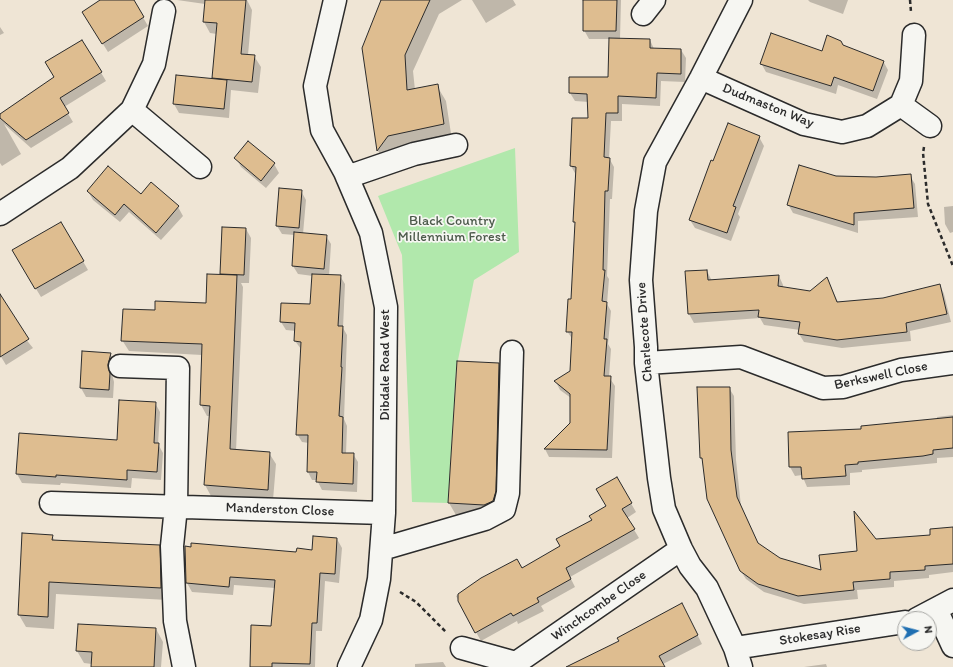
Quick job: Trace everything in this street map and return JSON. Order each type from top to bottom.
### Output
[{"type":"street","name":"Dibdale Road West","points":[[335,0],[315,86],[322,130],[347,177],[371,233],[386,307],[384,513],[379,579],[370,620],[349,667]]},
{"type":"street","name":"Charlecote Drive","points":[[734,2],[701,78],[655,162],[646,210],[641,280],[646,362],[664,509],[690,566],[707,588],[738,658]]},
{"type":"street","points":[[1,212],[70,168],[132,110],[154,64],[164,11]]},
{"type":"street","points":[[914,34],[911,81],[901,106],[930,126]]},
{"type":"street","name":"Dudmaston Way","points":[[701,78],[804,124],[842,132],[867,126],[901,106]]},
{"type":"street","points":[[132,110],[200,167]]},
{"type":"street","points":[[347,177],[414,154],[456,145]]},
{"type":"street","points":[[382,549],[484,519],[504,509],[508,493],[512,352]]},
{"type":"street","name":"Berkswell Close","points":[[646,362],[742,357],[823,388],[843,387],[901,370],[953,363]]},
{"type":"street","points":[[120,366],[178,368],[176,507],[172,546],[175,621],[184,667]]},
{"type":"street","name":"Manderston Close","points":[[51,503],[384,513]]},
{"type":"street","name":"Winchcombe Close","points":[[462,648],[516,665],[681,548]]},
{"type":"street","points":[[932,611],[945,604],[953,646]]},
{"type":"street","name":"Stokesay Rise","points":[[738,658],[897,624]]},
{"type":"path","points":[[930,126],[923,152],[928,204],[953,266]]},
{"type":"path","points":[[379,579],[416,602],[462,648]]},
{"type":"green space","name":"Black Country Millennium Forest","points":[[515,148],[519,252],[474,280],[456,370],[448,503],[412,502],[402,255],[378,196]]},
{"type":"building","points":[[100,0],[134,0],[144,17],[102,44],[82,12]]},
{"type":"building","points":[[205,0],[246,0],[241,54],[255,55],[252,82],[212,78],[217,23],[203,22]]},
{"type":"building","points":[[381,0],[430,0],[405,55],[407,90],[438,84],[444,124],[388,136],[377,151],[362,48]]},
{"type":"building","points":[[583,0],[617,0],[616,31],[583,31]]},
{"type":"building","points":[[771,33],[822,51],[827,35],[841,41],[843,45],[884,61],[873,91],[834,77],[831,86],[760,64]]},
{"type":"building","points":[[609,38],[650,39],[650,48],[681,49],[681,74],[657,73],[656,98],[618,96],[618,113],[606,113],[604,157],[610,158],[608,191],[605,191],[603,270],[605,270],[602,301],[607,302],[604,339],[607,339],[604,376],[611,376],[607,450],[544,449],[570,423],[570,394],[554,381],[570,371],[572,332],[566,332],[568,299],[571,299],[576,167],[570,166],[572,118],[588,118],[587,94],[569,93],[569,77],[608,77]]},
{"type":"building","points":[[82,40],[102,72],[60,98],[69,113],[26,140],[0,118],[0,114],[54,77],[45,62]]},
{"type":"building","points":[[176,75],[227,80],[224,109],[173,104]]},
{"type":"building","points":[[728,123],[760,136],[733,206],[736,207],[727,233],[689,220],[711,160],[713,161]]},
{"type":"building","points":[[248,141],[275,163],[261,181],[234,158]]},
{"type":"building","points":[[799,165],[836,176],[876,177],[911,174],[914,208],[854,213],[854,225],[787,205]]},
{"type":"building","points":[[108,166],[141,194],[151,182],[179,206],[156,233],[124,204],[115,215],[87,191]]},
{"type":"building","points":[[279,188],[302,190],[299,228],[276,226]]},
{"type":"building","points":[[61,222],[84,261],[35,289],[12,250]]},
{"type":"building","points":[[222,227],[246,228],[244,275],[220,274]]},
{"type":"building","points":[[294,232],[327,235],[324,269],[292,266]]},
{"type":"building","points":[[707,270],[708,280],[779,275],[778,286],[810,291],[827,277],[837,302],[883,298],[940,284],[947,314],[906,323],[907,332],[837,340],[798,334],[800,322],[758,317],[759,310],[688,314],[685,271]]},
{"type":"building","points":[[207,274],[237,275],[230,449],[270,452],[268,490],[204,485],[210,406],[200,405],[202,344],[121,341],[123,309],[155,310],[155,301],[206,303]]},
{"type":"building","points":[[312,274],[341,275],[338,326],[343,326],[339,416],[343,417],[342,453],[354,453],[353,484],[316,482],[317,472],[307,472],[308,435],[296,435],[301,342],[294,341],[295,323],[280,322],[281,303],[310,304]]},
{"type":"building","points":[[0,294],[29,339],[0,357]]},
{"type":"building","points":[[82,351],[111,353],[108,365],[110,373],[109,390],[80,388]]},
{"type":"building","points":[[457,361],[499,363],[496,491],[493,501],[484,505],[448,503]]},
{"type":"building","points":[[697,387],[730,387],[731,450],[737,497],[758,543],[780,558],[821,570],[819,555],[857,551],[854,511],[876,539],[930,535],[930,529],[953,527],[953,564],[925,566],[925,570],[890,572],[890,579],[853,582],[854,590],[798,596],[758,584],[740,571],[707,499],[702,458],[700,458]]},
{"type":"building","points":[[119,400],[156,402],[154,443],[159,443],[157,472],[127,470],[127,480],[16,474],[19,433],[117,440]]},
{"type":"building","points":[[953,417],[953,448],[933,450],[933,454],[923,456],[858,462],[858,464],[845,465],[846,476],[802,479],[801,467],[789,467],[788,432],[861,429],[861,426]]},
{"type":"building","points":[[617,477],[632,503],[622,509],[635,529],[566,568],[571,579],[537,598],[539,602],[513,616],[511,613],[475,633],[458,601],[458,594],[481,578],[517,559],[522,568],[560,546],[556,539],[592,520],[589,516],[606,506],[596,489]]},
{"type":"building","points":[[22,533],[53,535],[52,540],[160,545],[161,588],[49,582],[48,617],[18,615]]},
{"type":"building","points":[[313,536],[337,538],[335,574],[320,573],[317,623],[312,623],[310,664],[272,663],[272,667],[250,667],[251,625],[271,626],[275,580],[230,577],[229,587],[186,583],[185,546],[191,547],[191,543],[296,552],[297,548],[312,550]]},
{"type":"building","points":[[682,603],[698,635],[659,656],[665,667],[566,667],[619,641],[617,638]]},
{"type":"building","points":[[78,624],[156,628],[154,667],[91,667],[92,652],[76,651]]}]
